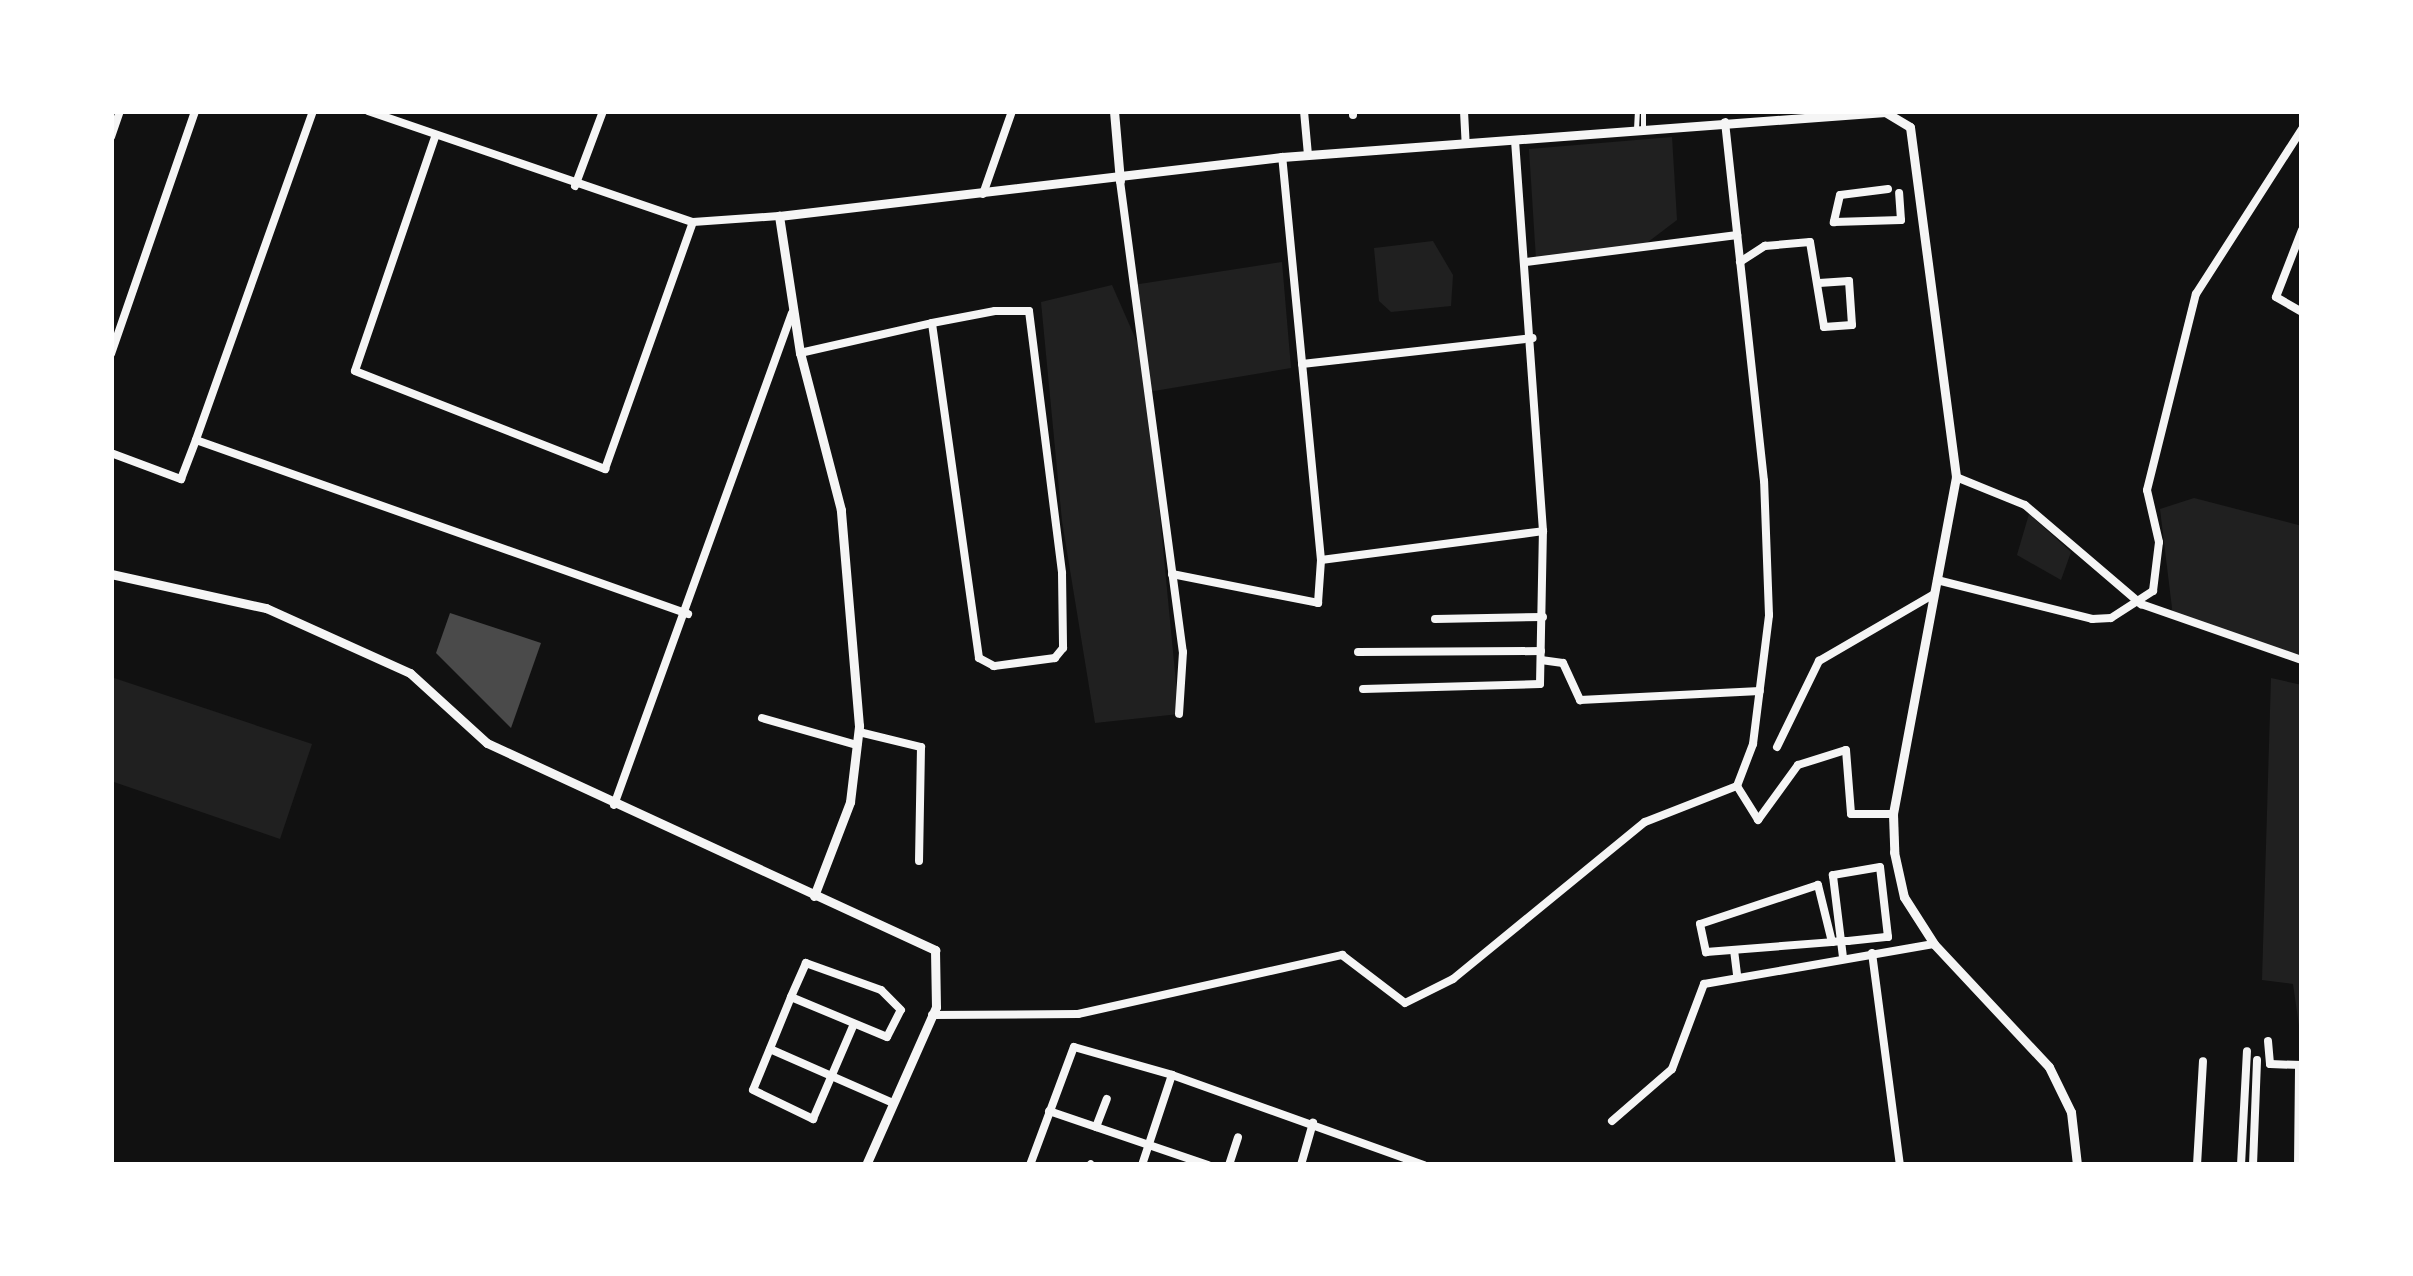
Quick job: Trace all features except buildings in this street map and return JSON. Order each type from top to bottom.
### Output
[{"type":"street","points":[[111,137],[120,111]]},
{"type":"street","points":[[111,354],[195,111]]},
{"type":"street","points":[[111,453],[181,479],[313,111]]},
{"type":"street","points":[[368,111],[575,186],[693,221],[1120,182],[1282,157],[1516,142],[1725,121],[1885,112],[1910,127],[1914,186],[1956,477],[1893,814],[1904,897],[1934,944],[2049,1066],[2071,1112],[2077,1165]]},
{"type":"street","points":[[575,186],[603,111]]},
{"type":"street","points":[[983,195],[1012,111]]},
{"type":"street","points":[[1114,111],[1183,652],[1179,713]]},
{"type":"street","points":[[1304,111],[1308,155]]},
{"type":"street","points":[[1464,111],[1466,145]]},
{"type":"street","points":[[1639,129],[1640,111]]},
{"type":"street","points":[[1725,121],[1764,481],[1768,615],[1760,691],[1737,786],[1758,820],[1798,765],[1846,750],[1851,814],[1893,814]]},
{"type":"street","points":[[1937,580],[2092,619],[2141,604],[2161,576],[2147,490],[2196,294],[2302,129]]},
{"type":"street","points":[[435,137],[355,371],[605,469],[693,221]]},
{"type":"street","points":[[1363,689],[1534,687],[1541,655],[1543,531],[1516,142]]},
{"type":"street","points":[[1172,574],[1318,602],[1321,560],[1282,157]]},
{"type":"street","points":[[1888,189],[1840,195],[1834,222],[1901,220],[1899,193]]},
{"type":"street","points":[[779,216],[800,352],[841,510],[859,732],[850,802],[814,896]]},
{"type":"street","points":[[2302,230],[2276,298],[2302,312]]},
{"type":"street","points":[[1526,262],[1737,235]]},
{"type":"street","points":[[1740,262],[1765,246],[1806,241],[1816,250],[1819,283],[1824,327],[1852,325],[1849,281],[1819,283]]},
{"type":"street","points":[[800,352],[932,323],[1018,308],[1032,315],[1057,512],[1060,656],[994,666],[980,658],[932,323]]},
{"type":"street","points":[[614,805],[688,614],[792,312]]},
{"type":"street","points":[[1302,364],[1533,338]]},
{"type":"street","points":[[196,440],[688,614]]},
{"type":"street","points":[[1956,477],[2025,505],[2141,604],[2302,660]]},
{"type":"street","points":[[1321,560],[1543,531]]},
{"type":"street","points":[[111,574],[266,608],[410,673],[487,743],[934,950],[940,979],[932,1015],[866,1165]]},
{"type":"street","points":[[1777,747],[1819,662],[1935,594]]},
{"type":"street","points":[[1435,619],[1543,617]]},
{"type":"street","points":[[1358,652],[1541,655],[1563,663],[1580,700],[1760,691]]},
{"type":"street","points":[[763,718],[857,745]]},
{"type":"street","points":[[859,732],[921,747],[920,861]]},
{"type":"street","points":[[932,1015],[1078,1015],[1342,955],[1405,1003],[1453,979],[1646,822],[1737,786]]},
{"type":"street","points":[[1837,942],[1833,874],[1880,867],[1890,935],[1837,942],[1705,952],[1701,923],[1813,885],[1826,892],[1837,942],[1843,958]]},
{"type":"street","points":[[1813,944],[1815,962]]},
{"type":"street","points":[[1612,1121],[1672,1070],[1704,985],[1737,975],[1934,944]]},
{"type":"street","points":[[1734,950],[1737,975]]},
{"type":"street","points":[[1873,953],[1900,1165]]},
{"type":"street","points":[[791,997],[888,1037],[901,1009],[881,990],[809,962],[791,997],[754,1094],[814,1120],[854,1024]]},
{"type":"street","points":[[2268,1040],[2270,1064],[2301,1065],[2298,1165]]},
{"type":"street","points":[[1030,1165],[1078,1045],[1423,1165]]},
{"type":"street","points":[[770,1049],[893,1103]]},
{"type":"street","points":[[2241,1165],[2247,1051]]},
{"type":"street","points":[[2253,1165],[2258,1060]]},
{"type":"street","points":[[2199,1165],[2203,1061]]},
{"type":"street","points":[[1142,1165],[1172,1075]]},
{"type":"street","points":[[1096,1127],[1107,1099]]},
{"type":"street","points":[[1049,1111],[1208,1165]]},
{"type":"street","points":[[1301,1165],[1313,1124]]},
{"type":"street","points":[[1228,1165],[1238,1137]]},
{"type":"shaded area","points":[[1672,137],[1677,220],[1644,245],[1536,259],[1529,149]]},
{"type":"shaded area","points":[[1433,241],[1453,275],[1451,306],[1391,312],[1379,301],[1374,248]]},
{"type":"shaded area","points":[[1282,262],[1291,368],[1148,392],[1179,714],[1095,723],[1062,521],[1041,302],[1112,285],[1140,349],[1133,285]]},
{"type":"shaded area","points":[[2194,498],[2302,526],[2302,657],[2173,616],[2160,509]]},
{"type":"shaded area","points":[[2029,514],[2071,552],[2061,580],[2017,555]]},
{"type":"shaded area","points":[[111,677],[312,744],[280,839],[111,781]]},
{"type":"shaded area","points":[[2271,678],[2302,685],[2302,1047],[2293,984],[2262,980]]}]
